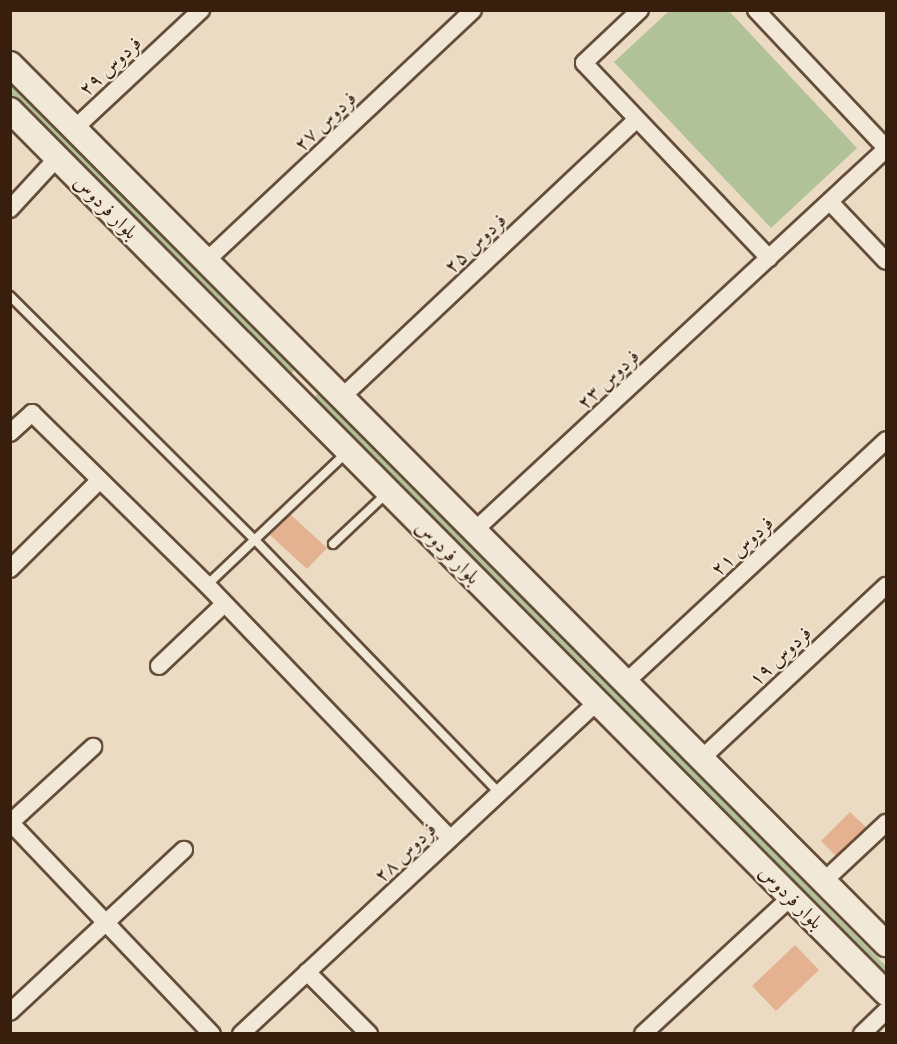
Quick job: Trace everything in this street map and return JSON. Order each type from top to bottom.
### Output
[{"type":"main road","name":"بلوار فردوس","points":[[10,64],[886,944]]},
{"type":"main road","name":"بلوار فردوس","points":[[10,110],[886,993]]},
{"type":"main road","points":[[295,397],[319,374]]},
{"type":"street","name":"فردوس ۲۹","points":[[74,129],[201,10]]},
{"type":"street","name":"فردوس ۲۷","points":[[207,261],[473,10]]},
{"type":"street","points":[[640,10],[584,63],[769,258]]},
{"type":"street","points":[[756,10],[886,148]]},
{"type":"street","name":"فردوس ۲۵","points":[[342,397],[637,119]]},
{"type":"street","name":"فردوس ۲۳","points":[[475,530],[886,148]]},
{"type":"street","points":[[10,209],[58,157]]},
{"type":"street","points":[[830,202],[886,261]]},
{"type":"street","points":[[10,433],[32,413],[98,482],[207,585],[450,838]]},
{"type":"street","name":"فردوس ۲۱","points":[[626,682],[886,440]]},
{"type":"street","points":[[10,569],[98,482]]},
{"type":"street","name":"فردوس ۱۹","points":[[702,758],[886,586]]},
{"type":"street","points":[[159,666],[225,604]]},
{"type":"street","name":"فردوس ۲۸","points":[[241,1034],[597,702]]},
{"type":"street","points":[[93,747],[11,823],[212,1034]]},
{"type":"street","points":[[824,881],[886,823]]},
{"type":"street","points":[[10,1012],[105,921],[184,850]]},
{"type":"street","points":[[643,1034],[791,897]]},
{"type":"street","points":[[307,972],[369,1034]]},
{"type":"street","points":[[862,1034],[886,1011]]},
{"type":"lane","points":[[10,296],[255,540],[500,792]]},
{"type":"lane","points":[[207,585],[348,451]]},
{"type":"lane","points":[[333,544],[389,492]]},
{"type":"green space","points":[[669,11],[729,11],[857,148],[771,228],[614,62]]},
{"type":"green space","points":[[10,80],[296,367],[290,376],[11,95]]},
{"type":"green space","points":[[319,392],[886,966],[886,981],[312,400]]},
{"type":"building","points":[[290,514],[327,548],[307,569],[270,535]]},
{"type":"building","points":[[850,812],[866,827],[836,856],[821,841]]},
{"type":"building","points":[[795,945],[819,970],[776,1011],[752,986]]}]
